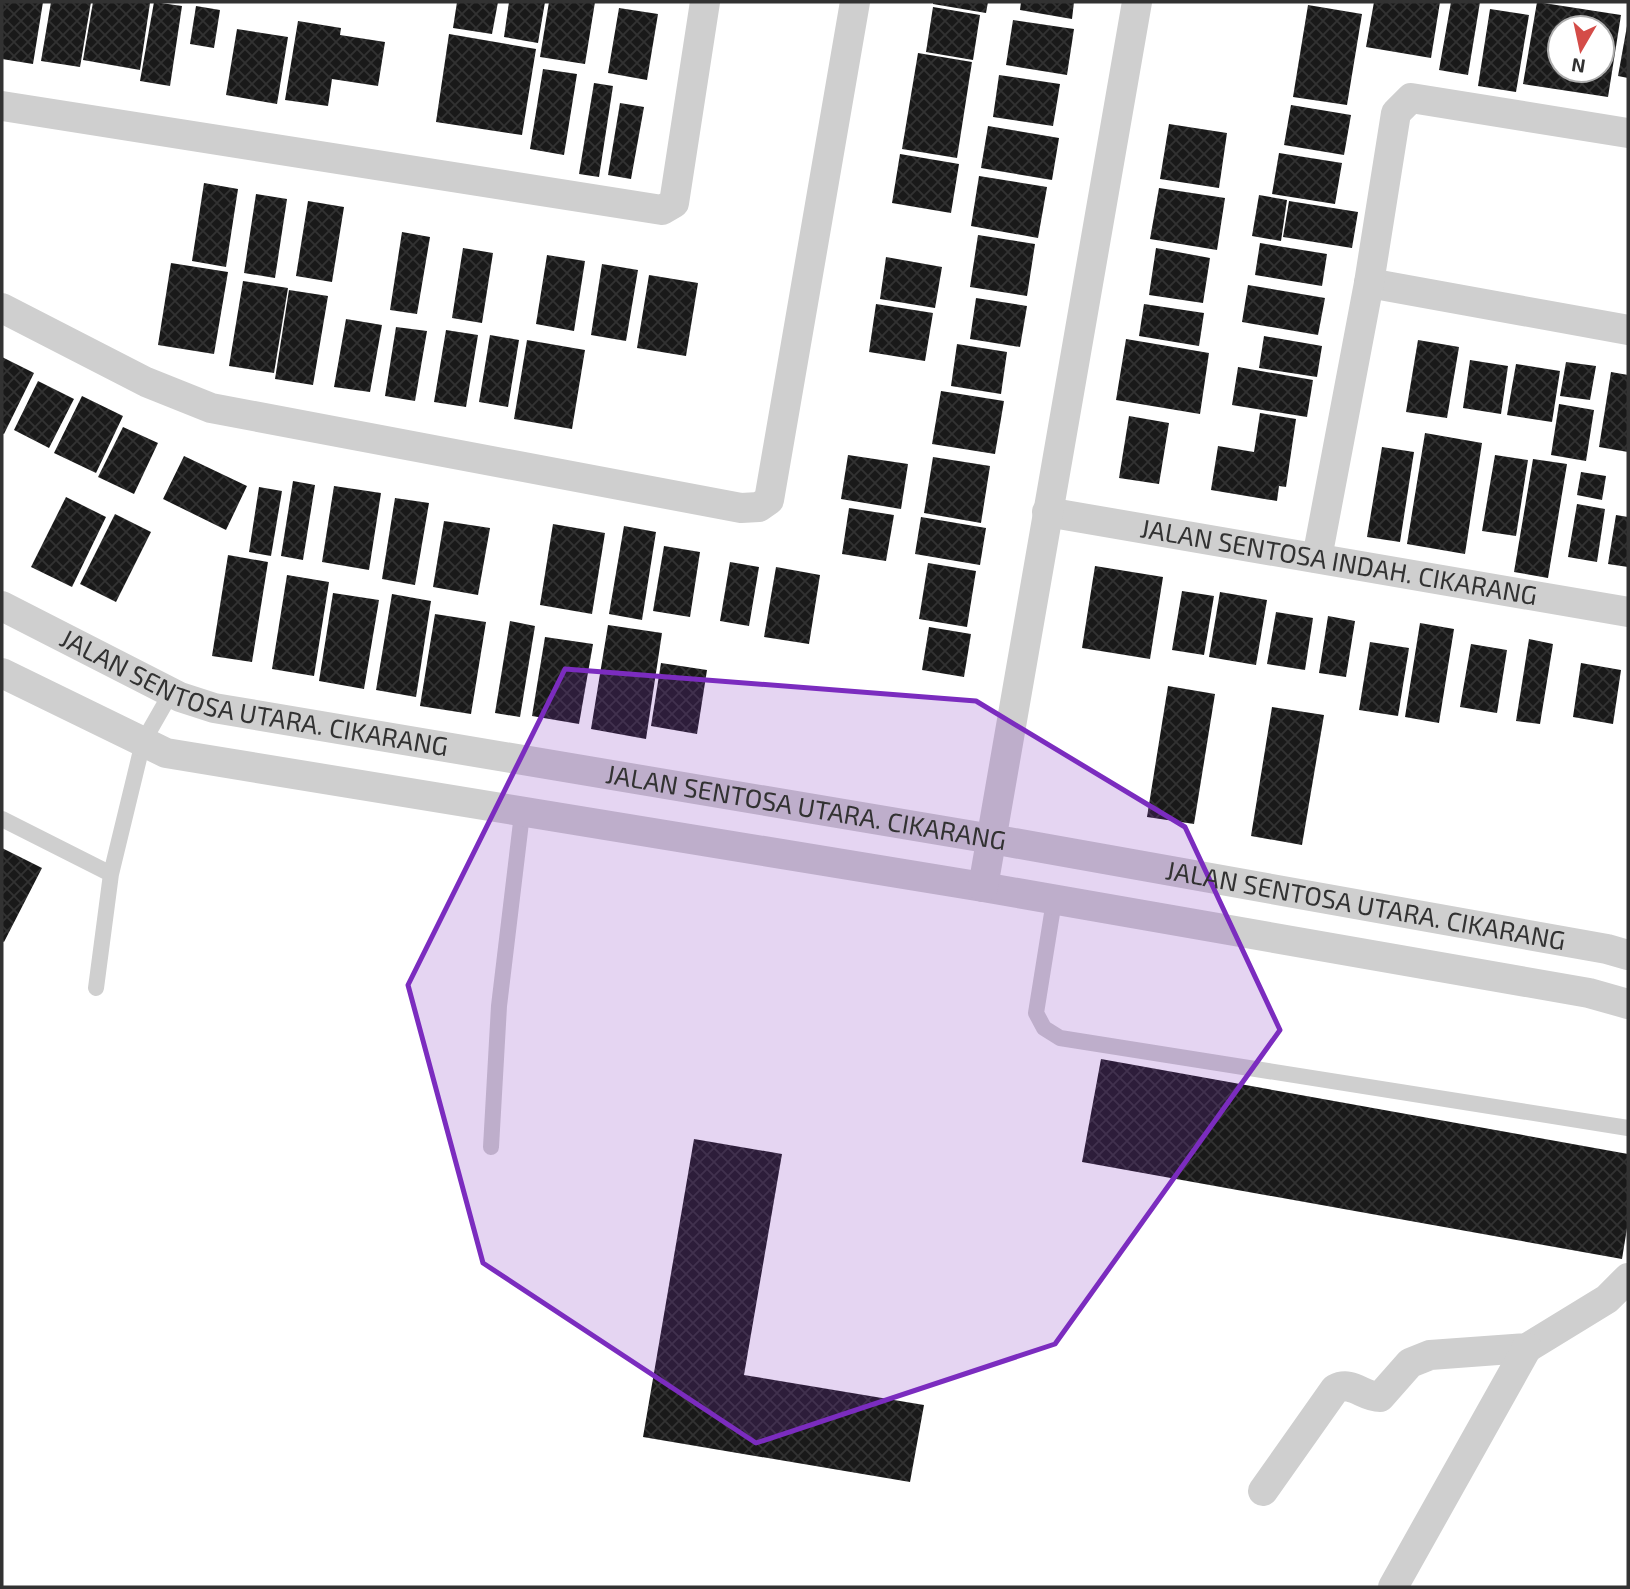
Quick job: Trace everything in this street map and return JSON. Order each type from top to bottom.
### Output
[{"type":"street","points":[[2,106],[662,210],[674,203],[705,2]]},
{"type":"street","points":[[2,308],[146,382],[211,408],[741,508],[759,507],[769,500],[855,2]]},
{"type":"street","points":[[983,887],[1137,2]]},
{"type":"street","points":[[1317,558],[1369,283],[1396,113],[1411,98],[1628,132]]},
{"type":"street","points":[[1369,283],[1628,330]]},
{"type":"street","name":"JALAN SENTOSA INDAH. CIKARANG","points":[[1047,512],[1628,612]]},
{"type":"street","name":"JALAN SENTOSA UTARA. CIKARANG","points":[[2,606],[171,692],[214,708],[992,839],[1607,949],[1628,955]]},
{"type":"street","name":"JALAN SENTOSA UTARA. CIKARANG","points":[[2,673],[166,753],[522,814],[983,887],[1589,993],[1628,1004]]},
{"type":"street","points":[[1263,1491],[1335,1389],[1343,1384],[1373,1397],[1380,1397],[1410,1363],[1430,1355],[1527,1348],[1607,1299],[1628,1278]]},
{"type":"street","points":[[1393,1587],[1527,1348]]},
{"type":"lane","points":[[96,988],[111,874],[143,742],[171,692]]},
{"type":"lane","points":[[491,1147],[499,1006],[522,814]]},
{"type":"lane","points":[[2,819],[111,874]]},
{"type":"lane","points":[[1054,901],[1036,1013],[1044,1028],[1060,1038],[1628,1128]]},
{"type":"highlighted area","points":[[565,669],[976,701],[1185,827],[1280,1030],[1055,1344],[756,1443],[483,1263],[408,985]]},
{"type":"building","points":[[3,2],[43,2],[33,64],[2,59]]},
{"type":"building","points":[[51,2],[91,2],[80,67],[41,61]]},
{"type":"building","points":[[93,2],[150,3],[140,70],[83,60]]},
{"type":"building","points":[[154,2],[182,6],[170,86],[140,81]]},
{"type":"building","points":[[457,2],[498,2],[492,34],[453,28]]},
{"type":"building","points":[[509,2],[545,2],[538,43],[504,37]]},
{"type":"building","points":[[549,2],[595,2],[585,64],[540,57]]},
{"type":"building","points":[[933,2],[988,2],[986,13]]},
{"type":"building","points":[[1021,2],[1074,2],[1072,19],[1020,10]]},
{"type":"building","points":[[1374,2],[1440,2],[1431,58],[1366,47]]},
{"type":"building","points":[[1451,2],[1480,2],[1468,75],[1439,70]]},
{"type":"building","points":[[1537,2],[1615,14],[1546,14],[1546,84],[1610,84],[1608,97],[1523,84]]},
{"type":"building","points":[[1308,5],[1362,14],[1347,105],[1293,97]]},
{"type":"building","points":[[196,6],[220,10],[214,48],[190,44]]},
{"type":"building","points":[[933,7],[980,15],[973,60],[926,52]]},
{"type":"building","points":[[619,8],[658,14],[647,80],[608,73]]},
{"type":"building","points":[[1490,9],[1529,15],[1516,92],[1478,86]]},
{"type":"building","points":[[1616,14],[1621,15],[1616,47]]},
{"type":"building","points":[[1013,20],[1074,29],[1067,75],[1006,65]]},
{"type":"building","points":[[298,21],[341,28],[340,35],[385,42],[378,86],[332,79],[328,106],[285,100]]},
{"type":"building","points":[[1628,26],[1628,78],[1618,76]]},
{"type":"building","points":[[237,29],[288,37],[277,104],[226,95]]},
{"type":"building","points":[[449,34],[536,49],[522,135],[436,122]]},
{"type":"building","points":[[918,53],[972,62],[957,158],[902,149]]},
{"type":"building","points":[[543,69],[577,74],[564,155],[530,149]]},
{"type":"building","points":[[999,75],[1060,84],[1053,126],[993,117]]},
{"type":"building","points":[[594,83],[613,86],[599,177],[579,174]]},
{"type":"building","points":[[620,103],[644,107],[631,179],[608,175]]},
{"type":"building","points":[[1291,105],[1351,115],[1344,155],[1284,145]]},
{"type":"building","points":[[1169,124],[1227,133],[1219,188],[1160,179]]},
{"type":"building","points":[[988,126],[1059,138],[1052,180],[981,168]]},
{"type":"building","points":[[1279,153],[1342,163],[1335,204],[1272,194]]},
{"type":"building","points":[[900,154],[959,164],[951,213],[892,203]]},
{"type":"building","points":[[979,176],[1047,187],[1038,238],[971,226]]},
{"type":"building","points":[[204,183],[238,189],[226,267],[192,261]]},
{"type":"building","points":[[1159,188],[1225,198],[1217,250],[1150,239]]},
{"type":"building","points":[[256,194],[287,199],[275,278],[244,273]]},
{"type":"building","points":[[1259,195],[1287,200],[1281,241],[1252,236]]},
{"type":"building","points":[[308,201],[344,207],[332,282],[296,276]]},
{"type":"building","points":[[1289,201],[1358,212],[1352,248],[1283,237]]},
{"type":"building","points":[[402,232],[430,237],[417,314],[390,310]]},
{"type":"building","points":[[978,235],[1035,244],[1027,296],[970,287]]},
{"type":"building","points":[[1260,243],[1327,254],[1322,286],[1255,275]]},
{"type":"building","points":[[463,248],[493,253],[482,323],[452,318]]},
{"type":"building","points":[[1156,248],[1210,258],[1203,303],[1149,295]]},
{"type":"building","points":[[547,255],[585,261],[574,331],[536,324]]},
{"type":"building","points":[[886,257],[942,267],[935,308],[880,299]]},
{"type":"building","points":[[171,263],[228,272],[214,354],[158,345]]},
{"type":"building","points":[[602,264],[638,270],[626,341],[591,335]]},
{"type":"building","points":[[649,275],[698,283],[686,356],[637,348]]},
{"type":"building","points":[[243,281],[288,288],[274,373],[229,366]]},
{"type":"building","points":[[1248,285],[1325,298],[1318,335],[1242,322]]},
{"type":"building","points":[[289,290],[328,296],[313,385],[275,379]]},
{"type":"building","points":[[976,298],[1027,306],[1020,347],[970,339]]},
{"type":"building","points":[[876,304],[933,313],[925,361],[869,352]]},
{"type":"building","points":[[1144,304],[1204,313],[1199,346],[1139,336]]},
{"type":"building","points":[[346,319],[382,325],[370,392],[334,387]]},
{"type":"building","points":[[396,327],[427,331],[415,401],[385,396]]},
{"type":"building","points":[[446,330],[478,335],[466,407],[434,402]]},
{"type":"building","points":[[490,335],[519,340],[508,407],[479,402]]},
{"type":"building","points":[[1264,336],[1322,346],[1317,377],[1259,368]]},
{"type":"building","points":[[1126,339],[1209,353],[1200,414],[1116,400]]},
{"type":"building","points":[[527,340],[585,350],[572,429],[514,419]]},
{"type":"building","points":[[1418,340],[1459,347],[1447,418],[1406,412]]},
{"type":"building","points":[[957,344],[1007,352],[1001,394],[951,386]]},
{"type":"building","points":[[2,357],[34,373],[4,434],[2,433]]},
{"type":"building","points":[[1470,360],[1508,366],[1501,414],[1463,408]]},
{"type":"building","points":[[1566,362],[1596,366],[1590,400],[1560,396]]},
{"type":"building","points":[[1516,364],[1560,371],[1552,422],[1507,415]]},
{"type":"building","points":[[1238,367],[1313,380],[1307,417],[1232,405]]},
{"type":"building","points":[[1611,372],[1628,375],[1628,452],[1599,447]]},
{"type":"building","points":[[38,381],[74,399],[49,448],[14,430]]},
{"type":"building","points":[[941,391],[1004,401],[995,454],[932,444]]},
{"type":"building","points":[[82,396],[123,416],[96,473],[54,453]]},
{"type":"building","points":[[1559,404],[1594,410],[1586,461],[1551,455]]},
{"type":"building","points":[[1260,413],[1296,419],[1286,487],[1279,486],[1277,501],[1211,490],[1218,446],[1254,452]]},
{"type":"building","points":[[1129,416],[1169,423],[1159,484],[1119,478]]},
{"type":"building","points":[[123,427],[158,443],[134,494],[98,477]]},
{"type":"building","points":[[1425,433],[1482,443],[1465,554],[1407,544]]},
{"type":"building","points":[[1382,447],[1414,452],[1400,542],[1367,537]]},
{"type":"building","points":[[848,455],[908,464],[901,509],[841,499]]},
{"type":"building","points":[[1495,455],[1528,460],[1516,536],[1482,531]]},
{"type":"building","points":[[184,456],[247,486],[226,530],[163,499]]},
{"type":"building","points":[[933,457],[990,466],[981,523],[924,513]]},
{"type":"building","points":[[1533,459],[1567,464],[1548,578],[1514,572]]},
{"type":"building","points":[[1581,472],[1606,476],[1602,500],[1577,495]]},
{"type":"building","points":[[293,481],[315,485],[303,560],[281,556]]},
{"type":"building","points":[[334,486],[381,493],[369,570],[322,562]]},
{"type":"building","points":[[259,487],[282,491],[271,556],[249,552]]},
{"type":"building","points":[[66,497],[106,517],[72,587],[31,567]]},
{"type":"building","points":[[395,498],[429,503],[415,585],[382,579]]},
{"type":"building","points":[[1577,504],[1605,509],[1597,562],[1568,557]]},
{"type":"building","points":[[849,508],[894,515],[886,561],[842,554]]},
{"type":"building","points":[[115,514],[151,532],[116,602],[80,584]]},
{"type":"building","points":[[1616,515],[1628,517],[1628,567],[1608,564]]},
{"type":"building","points":[[921,517],[986,528],[980,565],[915,554]]},
{"type":"building","points":[[444,521],[490,528],[478,595],[433,587]]},
{"type":"building","points":[[553,524],[605,533],[592,614],[540,605]]},
{"type":"building","points":[[624,526],[656,532],[642,620],[609,614]]},
{"type":"building","points":[[664,546],[700,552],[690,617],[653,611]]},
{"type":"building","points":[[228,555],[268,562],[252,662],[212,656]]},
{"type":"building","points":[[730,562],[759,567],[749,626],[720,621]]},
{"type":"building","points":[[928,563],[976,571],[967,627],[919,619]]},
{"type":"building","points":[[1095,566],[1163,577],[1150,659],[1082,648]]},
{"type":"building","points":[[776,567],[820,575],[809,644],[764,637]]},
{"type":"building","points":[[287,575],[329,582],[314,676],[272,669]]},
{"type":"building","points":[[1182,591],[1214,596],[1204,655],[1172,650]]},
{"type":"building","points":[[1220,592],[1267,600],[1256,665],[1209,657]]},
{"type":"building","points":[[333,593],[379,600],[364,689],[319,681]]},
{"type":"building","points":[[392,594],[431,601],[416,697],[376,690]]},
{"type":"building","points":[[1276,612],[1313,618],[1305,670],[1267,664]]},
{"type":"building","points":[[435,614],[486,622],[471,714],[420,706]]},
{"type":"building","points":[[1328,616],[1355,621],[1346,677],[1319,673]]},
{"type":"building","points":[[510,621],[535,626],[520,717],[495,713]]},
{"type":"building","points":[[1420,623],[1454,629],[1439,723],[1405,717]]},
{"type":"building","points":[[608,625],[662,633],[646,739],[591,729]]},
{"type":"building","points":[[929,627],[971,634],[964,677],[922,670]]},
{"type":"building","points":[[545,637],[593,644],[579,724],[532,716]]},
{"type":"building","points":[[1529,639],[1553,644],[1540,724],[1516,721]]},
{"type":"building","points":[[1370,642],[1409,648],[1398,716],[1359,710]]},
{"type":"building","points":[[1471,644],[1507,650],[1497,713],[1460,707]]},
{"type":"building","points":[[661,663],[707,670],[697,734],[651,726]]},
{"type":"building","points":[[1581,663],[1621,670],[1613,724],[1573,717]]},
{"type":"building","points":[[1168,686],[1215,694],[1194,824],[1147,817]]},
{"type":"building","points":[[1272,707],[1324,715],[1302,845],[1251,836]]},
{"type":"building","points":[[2,848],[42,868],[4,942],[2,941]]},
{"type":"building","points":[[1101,1059],[1628,1154],[1628,1222],[1622,1259],[1082,1162]]},
{"type":"building","points":[[694,1139],[782,1154],[744,1375],[924,1405],[910,1482],[643,1437]]}]
